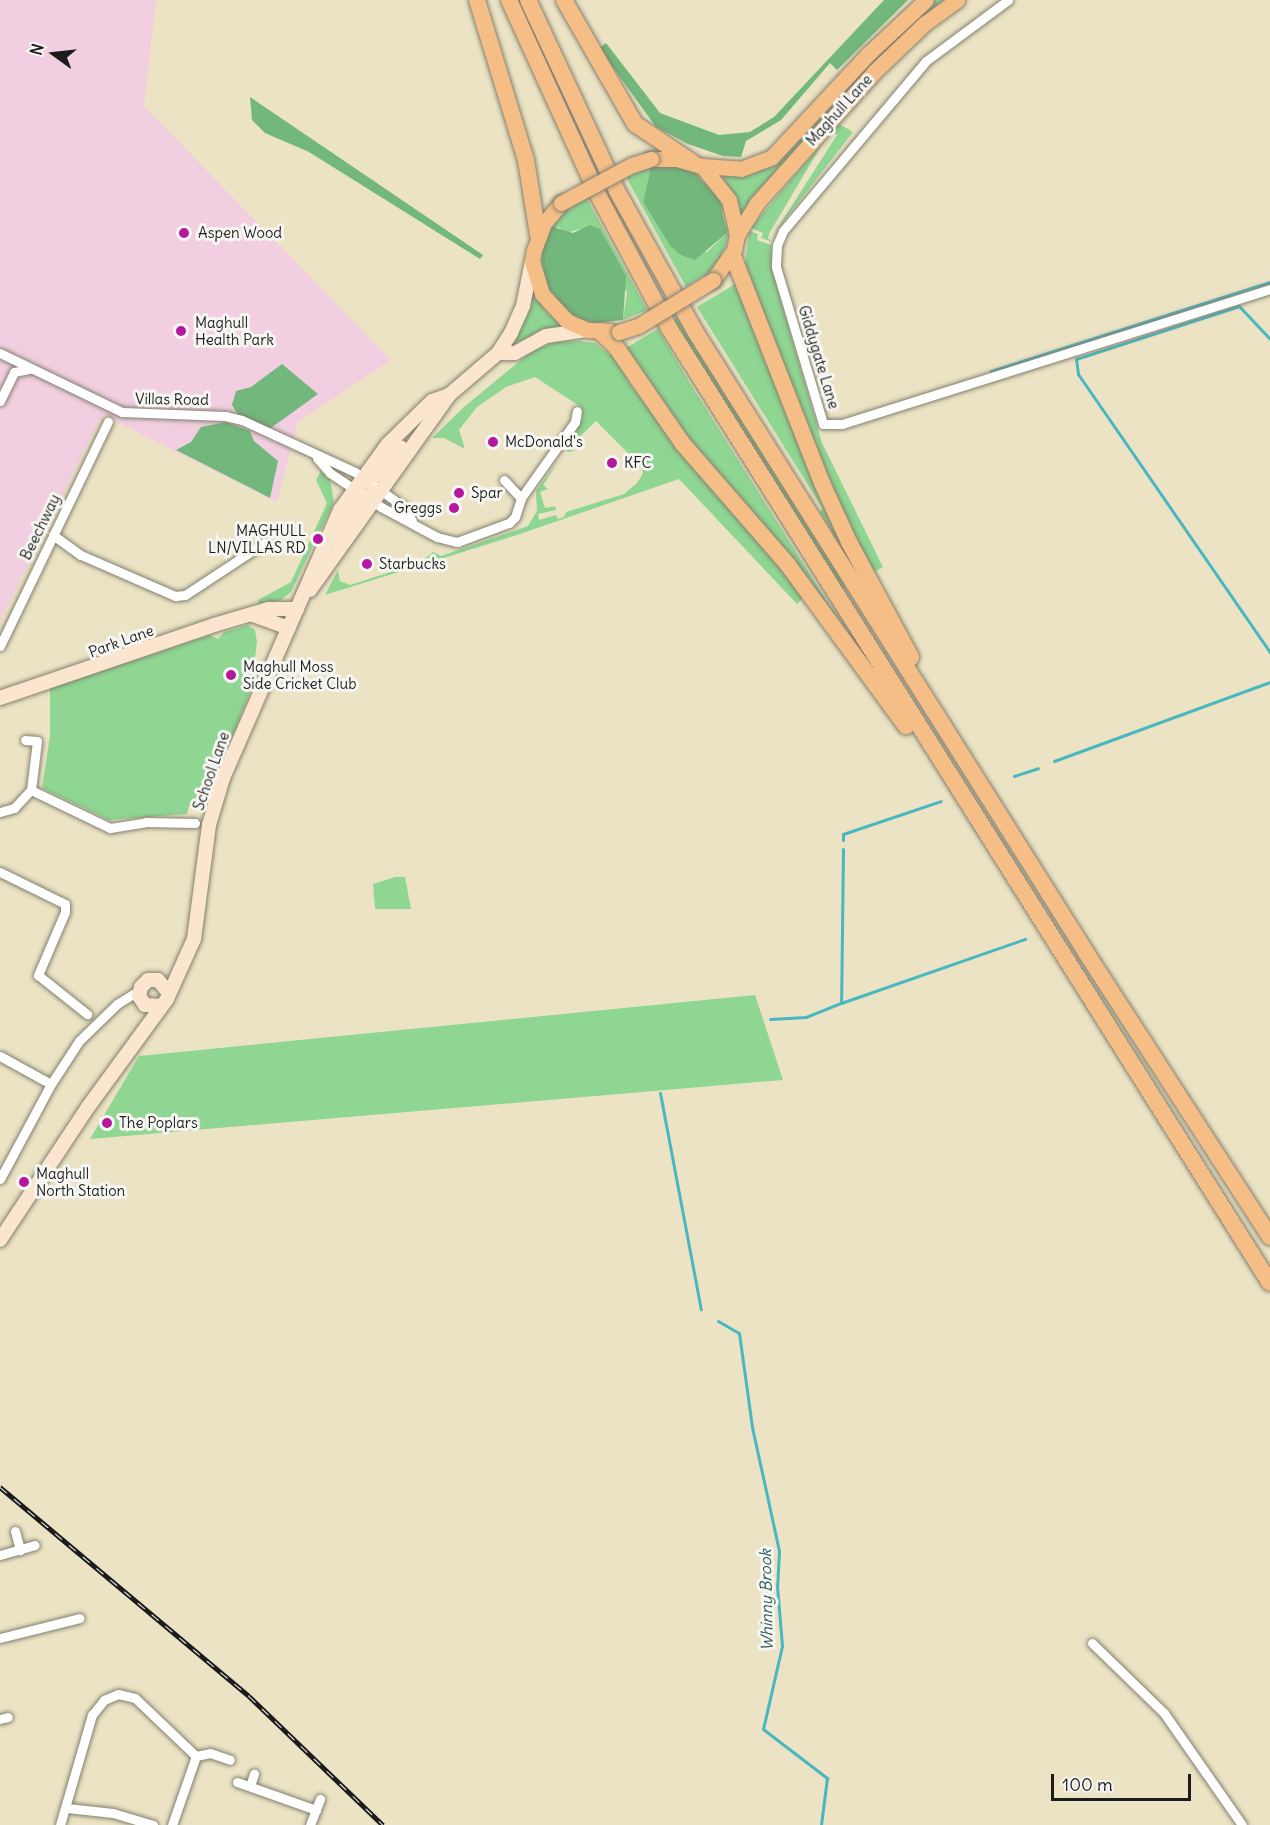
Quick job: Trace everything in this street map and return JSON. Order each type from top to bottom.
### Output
[{"type":"highway","points":[[477,0],[526,160],[538,235]]},
{"type":"highway","points":[[509,0],[597,194],[669,328],[1270,1284]]},
{"type":"highway","points":[[528,0],[594,147],[670,290],[975,777],[1270,1237]]},
{"type":"highway","points":[[564,0],[635,124],[697,164]]},
{"type":"highway","points":[[733,256],[792,413],[849,542],[947,719],[975,777]]},
{"type":"highway","points":[[593,331],[616,347],[683,444],[788,566],[994,848]]},
{"type":"main road","name":"Maghull Lane","points":[[697,164],[741,169],[772,157],[868,54],[926,0]]},
{"type":"main road","name":"Maghull Lane","points":[[737,235],[757,203],[874,72],[957,0]]},
{"type":"main road","points":[[651,159],[697,164],[729,200],[737,235],[733,256],[713,280],[638,326],[619,332],[593,331],[567,321],[549,305],[532,261],[538,235],[561,203],[632,165],[651,159]]},
{"type":"street","name":"Giddygate Lane","points":[[1008,0],[927,61],[783,231],[777,245],[776,267],[824,424],[842,424],[1270,289]]},
{"type":"street","points":[[449,395],[498,352],[520,316],[532,261]]},
{"type":"street","points":[[498,352],[515,353],[546,336],[593,331]]},
{"type":"street","name":"Villas Road","points":[[0,353],[122,412],[234,418],[365,479],[404,507],[412,521]]},
{"type":"street","points":[[0,401],[14,372],[11,359]]},
{"type":"street","points":[[14,372],[24,368],[35,370]]},
{"type":"street","name":"School Lane","points":[[299,607],[370,499],[381,489],[435,418],[449,395]]},
{"type":"street","name":"School Lane","points":[[0,1240],[161,1006],[194,939],[209,825],[217,797],[299,607],[322,547],[354,489],[432,401],[449,395]]},
{"type":"street","points":[[412,521],[437,537],[457,542],[509,523],[520,509],[521,498],[575,422],[577,411]]},
{"type":"street","name":"School Lane","points":[[365,479],[380,473],[409,437],[435,418]]},
{"type":"street","name":"Beechway","points":[[0,646],[108,422]]},
{"type":"street","name":"Villas Road","points":[[312,455],[354,489],[412,521]]},
{"type":"street","points":[[504,480],[521,498]]},
{"type":"street","name":"School Lane","points":[[309,580],[355,505],[370,499]]},
{"type":"street","points":[[53,535],[81,555],[175,596],[185,595],[264,543]]},
{"type":"street","name":"Park Lane","points":[[0,698],[268,609],[299,607]]},
{"type":"street","points":[[253,615],[289,628]]},
{"type":"street","points":[[0,813],[14,808],[31,790],[37,741],[25,740]]},
{"type":"street","points":[[31,790],[110,828],[147,822],[195,823]]},
{"type":"street","points":[[0,872],[65,904],[65,912],[39,975],[87,1014]]},
{"type":"street","points":[[142,999],[148,980],[158,980],[185,958]]},
{"type":"street","points":[[158,980],[168,992]]},
{"type":"street","points":[[0,1179],[51,1084],[79,1041],[117,1004],[142,999],[161,1006]]},
{"type":"street","name":"School Lane","points":[[142,999],[143,1030]]},
{"type":"street","points":[[0,1056],[51,1084]]},
{"type":"street","points":[[15,1531],[20,1550]]},
{"type":"street","points":[[0,1555],[35,1545]]},
{"type":"street","points":[[0,1638],[80,1618]]},
{"type":"street","points":[[1092,1643],[1164,1713],[1242,1825]]},
{"type":"street","points":[[60,1825],[68,1808],[92,1714],[104,1700],[115,1694],[135,1698],[196,1755],[210,1754],[230,1760]]},
{"type":"street","points":[[172,1825],[196,1755]]},
{"type":"street","points":[[250,1786],[254,1774]]},
{"type":"street","points":[[237,1782],[316,1810]]},
{"type":"street","points":[[310,1825],[320,1798]]},
{"type":"street","points":[[68,1808],[127,1816],[153,1825]]},
{"type":"shaded area","name":"Maghull Health Park","points":[[0,0],[156,0],[144,106],[391,360],[298,422],[277,502],[102,415],[0,622]]},
{"type":"green space","points":[[884,0],[908,0],[837,70],[830,63],[781,120],[746,141],[741,157],[723,156],[688,144],[656,127],[599,48],[606,43],[660,113],[719,135],[750,132],[774,117]]},
{"type":"green space","points":[[935,0],[947,0],[741,214],[722,174],[748,174],[772,164]]},
{"type":"green space","points":[[250,97],[483,255],[480,259],[309,152],[265,133],[252,120]]},
{"type":"green space","points":[[839,124],[853,132],[773,235],[837,135],[833,131]]},
{"type":"green space","points":[[824,141],[770,232],[768,238],[772,242],[761,238],[763,233],[751,228]]},
{"type":"green space","points":[[651,167],[643,202],[670,246],[707,252],[727,233],[725,215],[702,178],[688,169],[704,177],[721,198],[729,223],[727,242],[716,267],[686,287],[626,177]]},
{"type":"green space","points":[[651,167],[678,167],[695,173],[719,199],[727,233],[695,260],[681,255],[670,246],[643,202]]},
{"type":"green space","points":[[586,197],[647,310],[623,320],[627,292],[580,229],[566,233],[557,226],[570,313],[590,322],[611,325],[596,326],[569,315],[548,293],[539,261],[541,240],[557,218]]},
{"type":"green space","points":[[590,225],[600,229],[626,276],[623,320],[596,323],[578,318],[565,309],[545,282],[542,250],[550,226],[573,233]]},
{"type":"green space","points":[[749,231],[758,234],[757,240],[771,245],[772,270],[822,443],[883,567],[873,573],[831,485],[745,265]]},
{"type":"green space","points":[[735,284],[861,578],[820,512],[823,509],[697,307]]},
{"type":"green space","points":[[533,289],[544,309],[562,327],[517,342],[513,336]]},
{"type":"green space","points":[[680,316],[848,586],[839,591],[676,327],[675,319]]},
{"type":"green space","points":[[658,329],[855,646],[677,429],[624,349]]},
{"type":"green space","points":[[555,342],[595,343],[610,355],[614,353],[630,384],[668,434],[804,597],[797,604],[679,479],[517,535],[325,595],[338,570],[340,581],[350,585],[419,563],[433,552],[441,556],[528,526],[537,511],[536,491],[558,461],[543,485],[548,489],[540,492],[545,508],[555,506],[556,510],[538,514],[539,520],[556,515],[558,519],[564,517],[566,512],[624,494],[636,484],[643,474],[642,467],[596,421],[570,446],[575,451],[567,452],[566,445],[583,418],[581,407],[535,377],[506,387],[477,407],[459,430],[465,449],[444,438],[432,438],[464,407],[532,351]]},
{"type":"green space","points":[[282,364],[318,394],[268,430],[238,415],[232,405],[236,391],[251,387]]},
{"type":"green space","points":[[226,422],[250,431],[254,441],[278,461],[270,498],[176,450],[191,442],[201,427]]},
{"type":"green space","points":[[321,471],[330,479],[334,502],[291,592],[281,600],[259,605],[258,600],[291,582],[327,503],[316,480]]},
{"type":"green space","points":[[248,625],[255,630],[257,642],[251,690],[205,807],[189,806],[187,814],[109,820],[42,788],[50,736],[50,688],[210,635],[218,639],[224,632]]},
{"type":"green space","points":[[395,877],[405,877],[411,909],[375,909],[373,884]]},
{"type":"green space","points":[[755,995],[783,1080],[90,1139],[139,1056]]},
{"type":"waterway","points":[[991,371],[1270,282]]},
{"type":"waterway","points":[[1270,339],[1239,306],[1076,359],[1078,374],[1270,652]]},
{"type":"waterway","points":[[1054,761],[1270,682]]},
{"type":"waterway","points":[[1014,776],[1038,768]]},
{"type":"waterway","points":[[843,840],[843,834],[941,801]]},
{"type":"waterway","points":[[843,849],[841,1003],[1025,939]]},
{"type":"waterway","points":[[770,1019],[806,1017],[840,1003]]},
{"type":"waterway","points":[[660,1093],[701,1309]]},
{"type":"waterway","name":"Whinny Brook","points":[[718,1321],[739,1333],[752,1427],[779,1551],[777,1586],[782,1646],[763,1729],[827,1778],[821,1825]]},
{"type":"railway","points":[[0,1487],[249,1696],[383,1825]]},
{"type":"place","name":"Aspen Wood","points":[[184,233]]},
{"type":"place","name":"Maghull Health Park","points":[[181,331]]},
{"type":"place","name":"McDonald's","points":[[493,442]]},
{"type":"place","name":"KFC","points":[[612,463]]},
{"type":"place","name":"Spar","points":[[459,493]]},
{"type":"place","name":"Greggs","points":[[454,508]]},
{"type":"place","name":"MAGHULL LN/VILLAS RD","points":[[318,539]]},
{"type":"place","name":"Starbucks","points":[[367,564]]},
{"type":"place","name":"Maghull Moss Side Cricket Club","points":[[231,675]]},
{"type":"place","name":"The Poplars","points":[[107,1123]]},
{"type":"place","name":"Maghull North Station","points":[[24,1182]]}]
